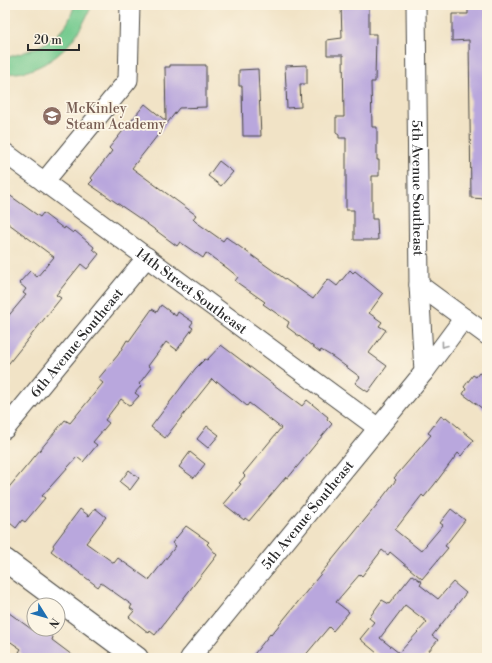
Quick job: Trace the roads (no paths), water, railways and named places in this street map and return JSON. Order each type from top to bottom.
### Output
[{"type":"street","points":[[44,182],[128,80],[130,5]]},
{"type":"street","name":"5th Avenue Southeast","points":[[416,5],[419,285],[424,372]]},
{"type":"street","name":"14th Street Southeast","points":[[5,153],[378,428]]},
{"type":"street","name":"6th Avenue Southeast","points":[[5,429],[147,257]]},
{"type":"street","points":[[419,285],[487,336]]},
{"type":"street","name":"5th Avenue Southeast","points":[[190,658],[424,372],[464,318]]},
{"type":"street","points":[[5,560],[137,658]]},
{"type":"place","name":"McKinley Steam Academy","points":[[52,116]]}]
